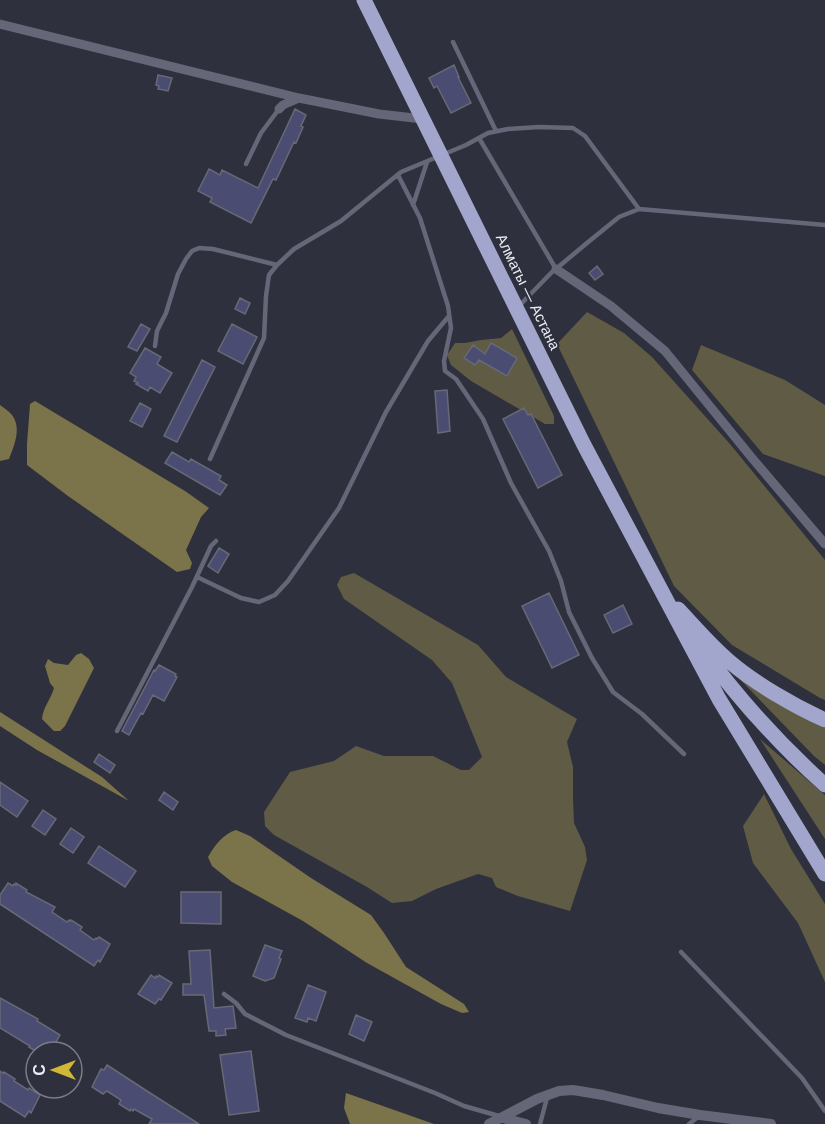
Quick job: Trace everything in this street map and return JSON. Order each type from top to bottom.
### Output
[{"type":"highway","name":"Алматы — Астана","points":[[364,0],[423,118],[434,159],[516,309],[584,445],[665,596]]},
{"type":"highway","points":[[665,596],[730,662],[805,711],[825,720]]},
{"type":"highway","points":[[665,596],[700,647],[764,724],[825,785]]},
{"type":"highway","points":[[665,596],[719,699],[825,874]]},
{"type":"street","points":[[0,24],[299,98],[379,114],[423,118]]},
{"type":"street","points":[[279,110],[283,105],[299,98]]},
{"type":"street","points":[[556,269],[611,306],[665,351],[825,544]]},
{"type":"street","points":[[489,1124],[537,1099],[559,1091],[573,1090],[658,1108],[771,1124]]},
{"type":"street","points":[[503,1118],[526,1124]]},
{"type":"lane","points":[[453,42],[496,131]]},
{"type":"lane","points":[[246,164],[261,133],[279,110]]},
{"type":"lane","points":[[210,459],[264,338],[269,275],[294,249],[341,221],[401,172],[488,133],[539,127],[573,128],[585,136],[639,209]]},
{"type":"lane","points":[[479,138],[556,269]]},
{"type":"lane","points":[[413,205],[434,159]]},
{"type":"lane","points":[[398,175],[420,218],[448,306],[451,328],[444,361],[445,371],[456,379],[483,419],[511,483],[549,550],[561,581],[569,612],[592,658],[613,692],[642,714],[684,754]]},
{"type":"lane","points":[[516,309],[556,269],[619,217],[639,209],[825,225]]},
{"type":"lane","points":[[155,345],[157,331],[166,313],[178,274],[192,251],[199,248],[213,249],[277,265]]},
{"type":"lane","points":[[197,577],[241,598],[259,602],[275,595],[288,581],[339,508],[386,412],[428,341],[449,316]]},
{"type":"lane","points":[[117,731],[211,546],[216,541]]},
{"type":"lane","points":[[681,952],[802,1078],[825,1111]]},
{"type":"lane","points":[[224,994],[245,1014],[286,1035],[464,1106],[503,1118]]},
{"type":"lane","points":[[540,1124],[547,1095]]},
{"type":"lane","points":[[689,1124],[700,1115]]},
{"type":"shaded area","points":[[587,312],[624,333],[652,357],[730,444],[825,560],[825,700],[732,645],[674,586],[557,344]]},
{"type":"shaded area","points":[[512,329],[554,416],[554,424],[545,424],[471,381],[451,365],[447,355],[455,343],[501,338]]},
{"type":"shaded area","points":[[701,345],[785,380],[825,405],[825,476],[763,454],[692,370]]},
{"type":"shaded area","points":[[35,401],[185,491],[209,508],[201,517],[186,550],[192,563],[190,569],[177,572],[27,465],[30,404]]},
{"type":"shaded area","points":[[0,405],[12,415],[17,431],[9,459],[0,461]]},
{"type":"shaded area","points":[[354,573],[478,645],[506,677],[577,719],[567,742],[573,767],[574,823],[585,847],[587,860],[570,911],[518,896],[496,887],[492,878],[478,874],[436,889],[412,901],[392,903],[274,835],[265,826],[264,812],[290,772],[334,761],[356,746],[384,756],[433,756],[461,770],[469,770],[482,757],[452,683],[432,660],[344,599],[337,585],[341,577]]},
{"type":"shaded area","points":[[81,653],[89,659],[94,668],[65,726],[60,731],[54,731],[42,719],[54,688],[50,683],[45,666],[48,659],[54,663],[68,665],[76,655]]},
{"type":"shaded area","points":[[728,667],[775,702],[825,728],[825,765],[814,756]]},
{"type":"shaded area","points":[[0,712],[102,777],[129,801],[37,750],[0,726]]},
{"type":"shaded area","points":[[760,739],[825,795],[825,839]]},
{"type":"shaded area","points":[[764,794],[791,849],[825,904],[825,982],[798,923],[753,863],[743,826]]},
{"type":"shaded area","points":[[236,830],[250,836],[311,878],[371,915],[406,967],[464,1004],[469,1012],[462,1013],[441,1004],[367,963],[303,921],[232,882],[212,866],[208,857],[220,840]]},
{"type":"shaded area","points":[[346,1093],[434,1124],[350,1124],[344,1108]]},
{"type":"building","points":[[454,65],[471,103],[451,113],[437,86],[434,88],[429,78]]},
{"type":"building","points":[[158,75],[172,78],[168,91],[158,89],[159,86],[156,85]]},
{"type":"building","points":[[295,109],[306,115],[301,126],[303,127],[251,223],[210,202],[212,198],[198,191],[209,169],[220,175],[222,170],[258,188]]},
{"type":"building","points":[[597,266],[603,274],[595,280],[589,273]]},
{"type":"building","points":[[240,298],[250,303],[245,314],[235,309]]},
{"type":"building","points":[[141,324],[150,329],[137,351],[128,347]]},
{"type":"building","points":[[232,324],[257,337],[243,364],[218,351]]},
{"type":"building","points":[[491,343],[517,358],[507,376],[479,360],[475,365],[464,358],[473,345],[485,354]]},
{"type":"building","points":[[145,348],[161,357],[157,364],[172,373],[160,393],[150,387],[148,391],[136,384],[138,383],[134,381],[136,377],[130,373]]},
{"type":"building","points":[[202,360],[215,367],[177,442],[164,436]]},
{"type":"building","points":[[447,390],[450,431],[438,433],[435,391]]},
{"type":"building","points":[[140,403],[151,409],[142,427],[130,421]]},
{"type":"building","points":[[524,408],[528,415],[531,414],[562,475],[538,488],[503,419]]},
{"type":"building","points":[[172,452],[189,462],[191,459],[221,476],[219,480],[227,485],[220,495],[165,463]]},
{"type":"building","points":[[219,548],[229,554],[218,573],[208,566]]},
{"type":"building","points":[[549,593],[579,655],[552,668],[522,606]]},
{"type":"building","points":[[623,605],[632,624],[613,633],[604,615]]},
{"type":"building","points":[[159,665],[176,674],[177,677],[164,701],[153,695],[129,735],[122,731],[154,670]]},
{"type":"building","points":[[99,754],[115,765],[110,773],[94,762]]},
{"type":"building","points":[[0,782],[28,801],[17,817],[0,805]]},
{"type":"building","points":[[164,792],[178,802],[173,810],[159,800]]},
{"type":"building","points":[[43,810],[56,819],[45,835],[32,826]]},
{"type":"building","points":[[71,828],[84,837],[73,853],[60,844]]},
{"type":"building","points":[[99,846],[136,871],[125,887],[88,863]]},
{"type":"building","points":[[8,883],[13,886],[16,883],[27,890],[26,892],[55,907],[52,912],[67,922],[71,920],[82,927],[80,930],[94,940],[99,937],[110,944],[100,962],[98,960],[94,966],[0,904],[0,895]]},
{"type":"building","points":[[181,892],[221,892],[221,924],[181,923]]},
{"type":"building","points":[[265,945],[282,951],[274,978],[265,981],[253,976]]},
{"type":"building","points":[[210,950],[214,1008],[233,1006],[236,1028],[225,1029],[226,1035],[216,1036],[216,1031],[209,1031],[204,995],[183,995],[183,984],[191,984],[189,951]]},
{"type":"building","points":[[151,975],[155,978],[159,975],[172,983],[161,1000],[159,999],[155,1004],[138,994]]},
{"type":"building","points":[[308,985],[326,992],[316,1021],[308,1018],[307,1022],[295,1018]]},
{"type":"building","points":[[0,998],[38,1019],[37,1021],[60,1035],[57,1040],[24,1040],[24,1042],[0,1028]]},
{"type":"building","points":[[356,1015],[372,1022],[364,1041],[349,1034]]},
{"type":"building","points":[[251,1051],[259,1111],[229,1115],[220,1055]]},
{"type":"building","points":[[107,1065],[199,1124],[149,1124],[152,1119],[134,1109],[130,1111],[119,1104],[121,1100],[107,1091],[103,1094],[92,1087],[101,1069],[104,1070]]},
{"type":"building","points":[[0,1071],[15,1079],[14,1081],[24,1087],[24,1100],[38,1100],[31,1113],[29,1111],[25,1117],[0,1101]]}]
